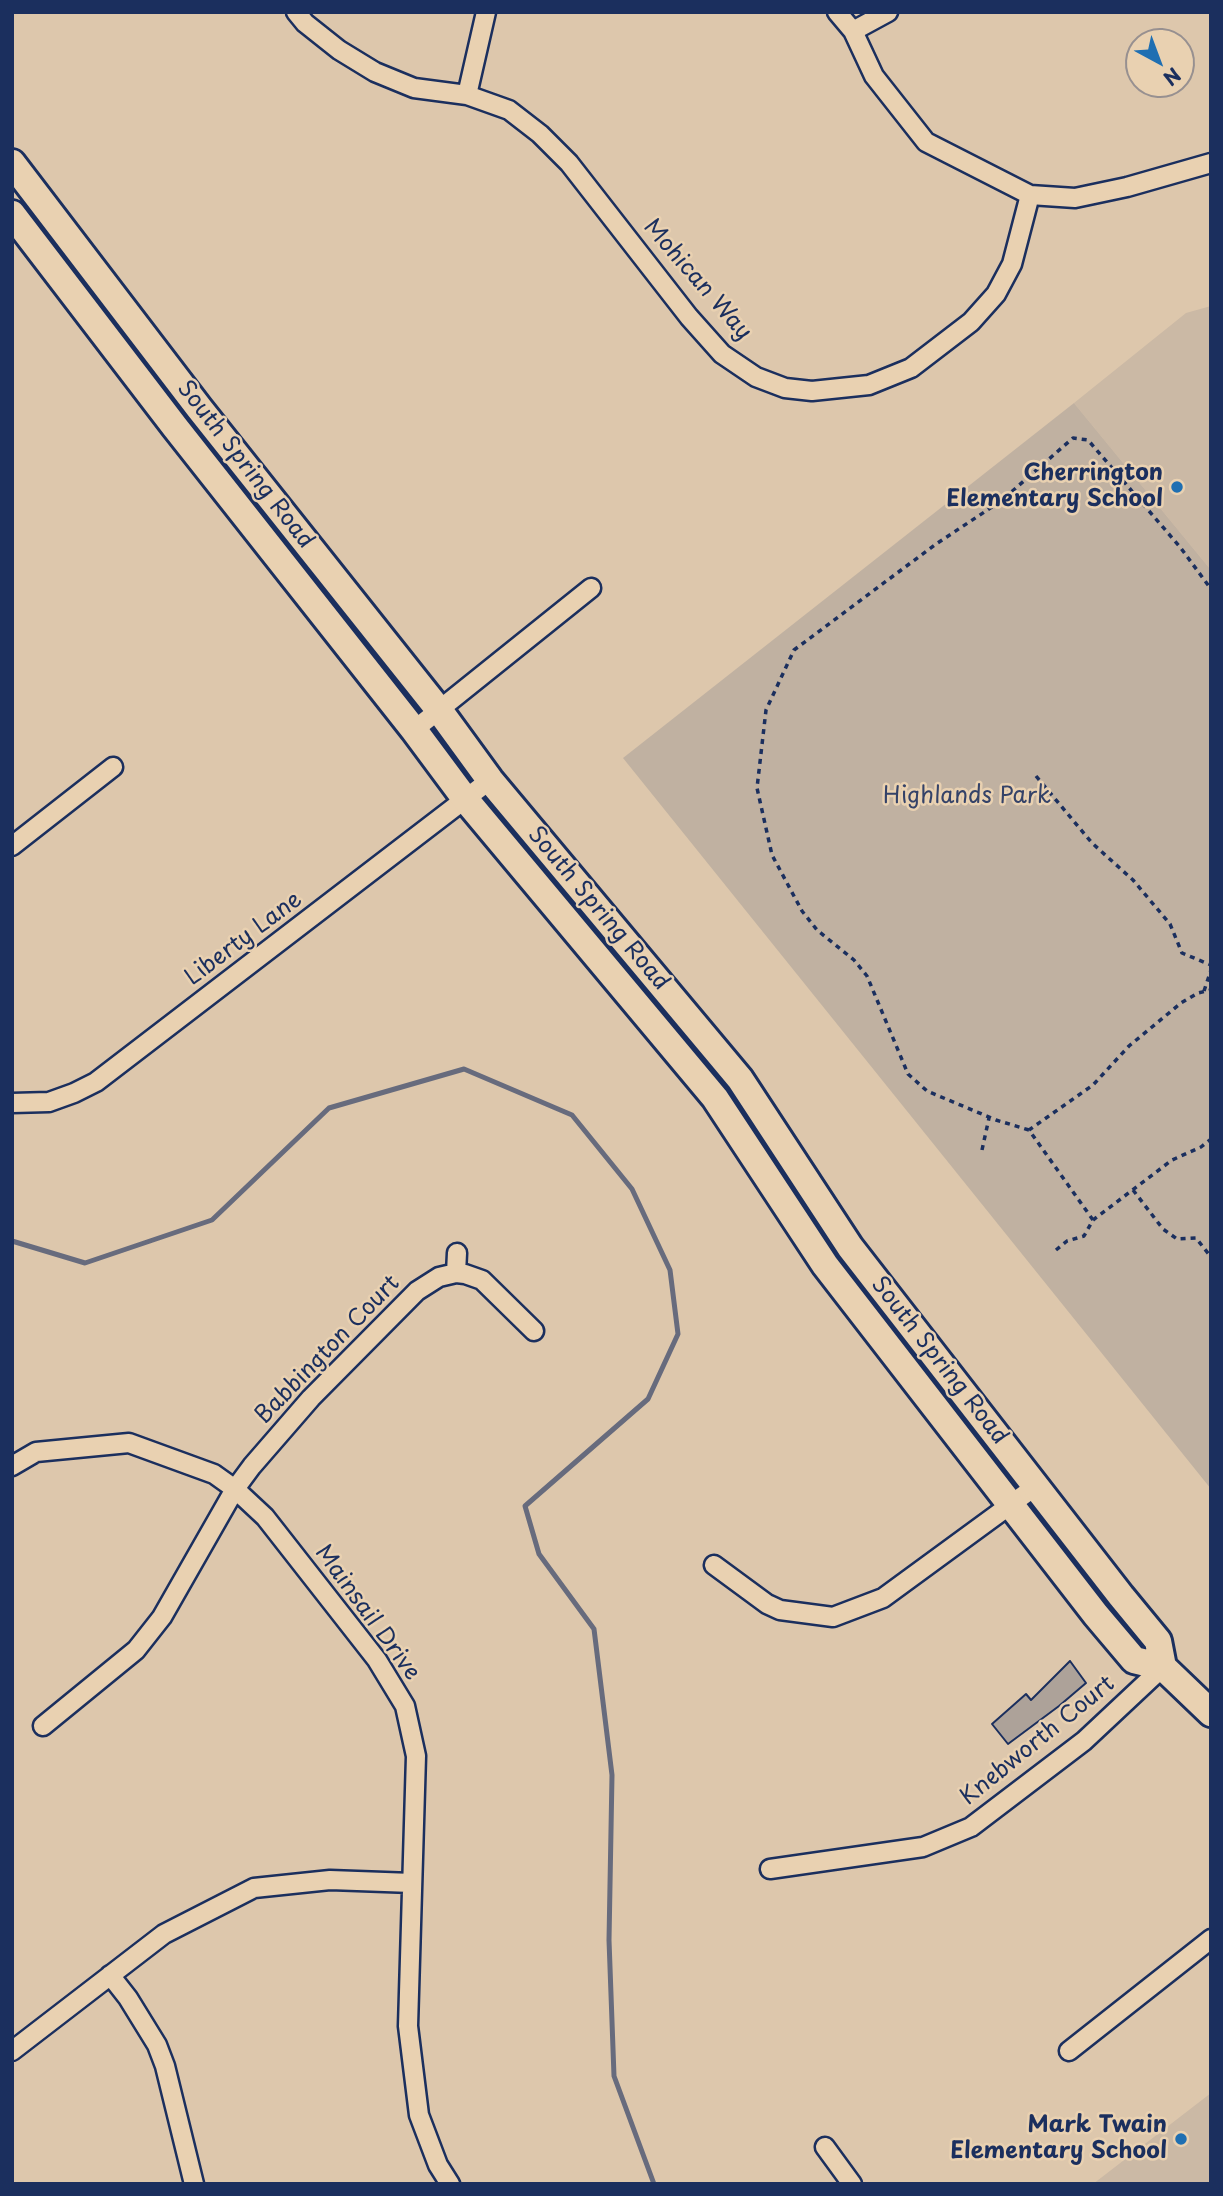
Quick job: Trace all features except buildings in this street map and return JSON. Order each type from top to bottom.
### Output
[{"type":"main road","name":"South Spring Road","points":[[12,163],[491,780],[740,1080],[850,1247],[1158,1641],[1163,1667]]},
{"type":"main road","name":"South Spring Road","points":[[12,214],[466,800],[715,1098],[825,1265],[1097,1615],[1134,1660],[1163,1667],[1211,1713]]},
{"type":"main road","points":[[258,534],[282,514]]},
{"type":"street","name":"Mohican Way","points":[[296,12],[305,23],[339,50],[374,72],[414,88],[467,95],[509,110],[540,134],[569,163],[689,317],[722,354],[756,377],[785,388],[812,391],[869,385],[911,368],[971,322],[996,294],[1012,264],[1030,195]]},
{"type":"street","points":[[467,95],[486,12]]},
{"type":"street","points":[[837,12],[853,31],[874,76],[926,142],[1030,195],[1075,198],[1127,187],[1211,163]]},
{"type":"street","points":[[853,31],[887,12]]},
{"type":"street","points":[[414,730],[591,588]]},
{"type":"street","points":[[12,846],[113,767]]},
{"type":"street","name":"Liberty Lane","points":[[12,1103],[48,1101],[74,1093],[106,1075],[491,780]]},
{"type":"street","points":[[457,1253],[456,1273],[482,1280],[534,1331]]},
{"type":"street","name":"Babbington Court","points":[[43,1726],[136,1650],[162,1617],[235,1489],[310,1398],[417,1292],[439,1277],[456,1273]]},
{"type":"street","name":"Mainsail Drive","points":[[12,1466],[36,1452],[129,1443],[214,1474],[265,1517],[368,1648],[404,1706],[416,1756],[408,2026],[419,2115],[438,2165],[450,2184]]},
{"type":"street","points":[[714,1564],[767,1604],[780,1610],[833,1617],[883,1598],[1037,1486]]},
{"type":"street","name":"Knebworth Court","points":[[770,1869],[923,1847],[971,1827],[1084,1741],[1163,1667]]},
{"type":"street","points":[[12,2051],[164,1934],[254,1888],[330,1881],[412,1883]]},
{"type":"street","points":[[1069,2051],[1211,1939]]},
{"type":"street","points":[[110,1975],[128,1998],[157,2045],[165,2066],[194,2184]]},
{"type":"street","points":[[825,2147],[852,2184]]},
{"type":"path","points":[[1093,1220],[1029,1130],[989,1117],[928,1091],[908,1074],[867,976],[854,960],[817,930],[802,911],[772,855],[757,788],[766,710],[794,650],[936,544],[1001,501],[1073,438],[1088,440],[1180,547],[1211,589]]},
{"type":"path","points":[[1036,776],[1092,844],[1133,880],[1170,924],[1182,953],[1211,965]]},
{"type":"path","points":[[1204,992],[1211,970]]},
{"type":"path","points":[[1029,1130],[1093,1085],[1129,1046],[1181,1003],[1211,990]]},
{"type":"path","points":[[982,1150],[989,1117]]},
{"type":"path","points":[[1056,1250],[1067,1241],[1084,1236],[1093,1220],[1172,1160],[1201,1147],[1211,1139]]},
{"type":"path","points":[[1133,1190],[1163,1229],[1177,1239],[1196,1238],[1211,1257]]},
{"type":"shaded area","name":"Cherrington Elementary School","points":[[1211,306],[1211,570],[1074,403],[1186,313]]},
{"type":"shaded area","name":"Mark Twain Elementary School","points":[[1211,2093],[1211,2184],[1093,2184]]},
{"type":"green space","name":"Highlands Park","points":[[1074,403],[1211,570],[1211,1489],[623,758]]},
{"type":"waterway","points":[[12,1241],[85,1263],[212,1220],[329,1108],[464,1069],[572,1115],[632,1189],[670,1270],[678,1334],[648,1399],[525,1506],[539,1554],[594,1629],[612,1775],[609,1940],[614,2076],[654,2184]]},
{"type":"place","name":"Cherrington Elementary School","points":[[1177,487]]},
{"type":"place","name":"Mark Twain Elementary School","points":[[1181,2139]]}]
